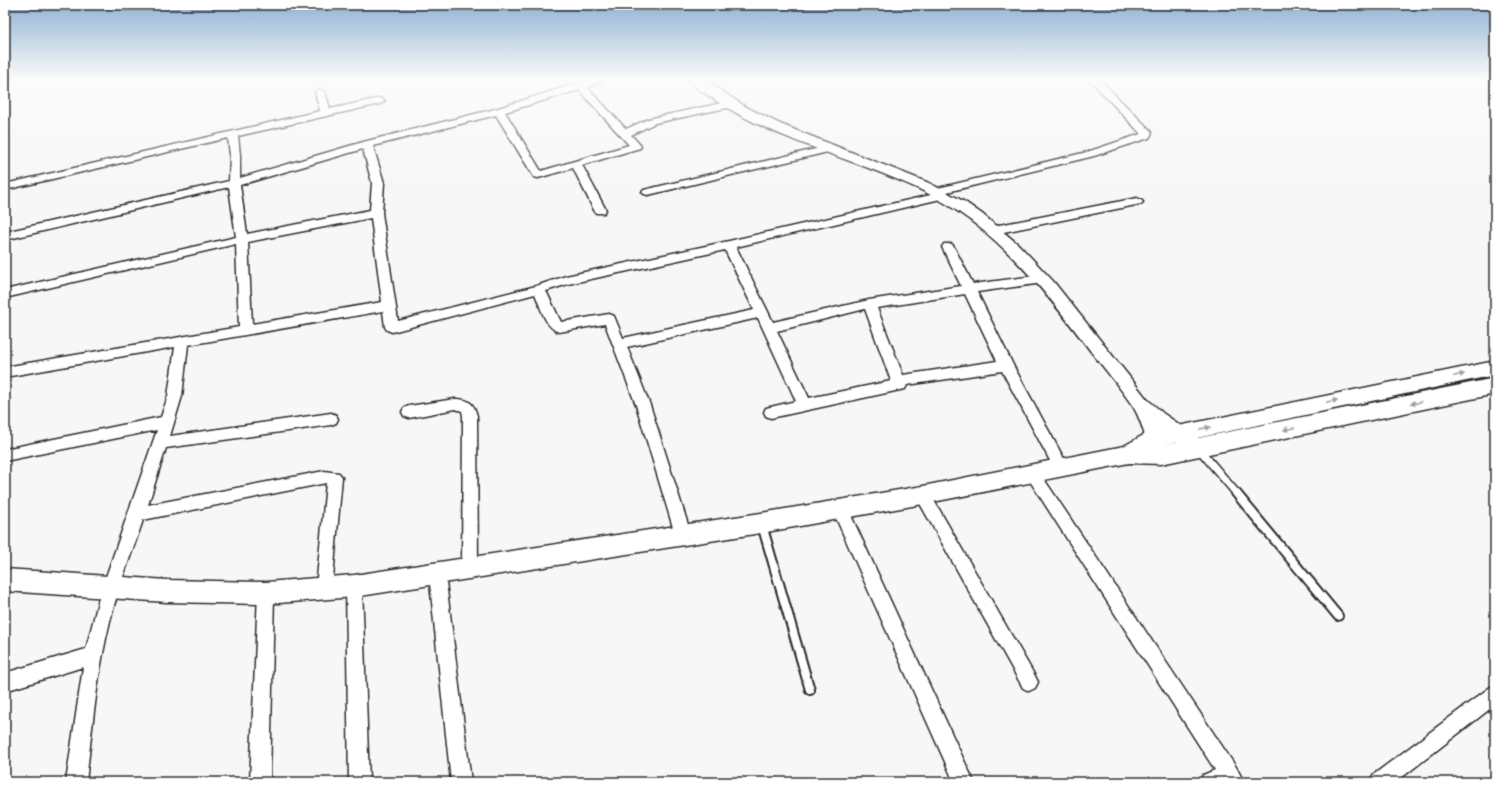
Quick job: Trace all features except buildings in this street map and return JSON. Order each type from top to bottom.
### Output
[{"type":"main road","points":[[1158,447],[1180,434],[1199,428],[1495,368]]},
{"type":"main road","points":[[5,580],[167,591],[266,592],[354,586],[761,523],[923,495],[1033,474],[1158,447],[1199,448],[1495,386]]},
{"type":"street","points":[[5,187],[314,116]]},
{"type":"street","points":[[5,236],[234,183],[367,144],[480,116]]},
{"type":"street","points":[[502,116],[538,175],[636,146],[608,116]]},
{"type":"street","points":[[625,134],[652,121],[677,116]]},
{"type":"street","points":[[752,116],[763,122],[828,149],[903,176],[942,194],[994,230],[1020,254],[1043,279],[1142,405],[1199,448]]},
{"type":"street","points":[[367,144],[378,183],[376,213],[390,305],[391,325],[394,327],[538,289],[566,280],[729,245],[942,194],[1090,154],[1145,136],[1147,132],[1132,116]]},
{"type":"street","points":[[233,134],[235,155],[234,183],[242,239],[246,330]]},
{"type":"street","points":[[648,192],[828,149]]},
{"type":"street","points":[[576,164],[600,210]]},
{"type":"street","points":[[994,230],[1137,202]]},
{"type":"street","points":[[5,294],[242,239],[376,213]]},
{"type":"street","points":[[729,245],[805,404]]},
{"type":"street","points":[[948,247],[1006,366],[1061,468]]},
{"type":"street","points":[[769,328],[870,305],[1043,279]]},
{"type":"street","points":[[538,289],[555,324],[559,327],[609,318],[643,405],[683,534]]},
{"type":"street","points":[[5,372],[390,305]]},
{"type":"street","points":[[771,412],[900,385],[870,305]]},
{"type":"street","points":[[620,344],[762,313]]},
{"type":"street","points":[[76,782],[94,654],[110,588],[118,570],[137,514],[175,396],[182,341]]},
{"type":"street","points":[[898,381],[1006,366]]},
{"type":"street","points":[[408,412],[455,404],[463,404],[468,408],[470,416],[470,568]]},
{"type":"street","points":[[1142,405],[1158,447]]},
{"type":"street","points":[[161,443],[331,419]]},
{"type":"street","points":[[5,455],[167,422]]},
{"type":"street","points":[[1033,474],[1232,778],[1210,782]]},
{"type":"street","points":[[137,514],[324,477],[334,477],[324,589]]},
{"type":"street","points":[[923,495],[1029,682]]},
{"type":"street","points":[[840,509],[964,782]]},
{"type":"street","points":[[437,574],[461,782]]},
{"type":"street","points":[[354,586],[359,782]]},
{"type":"street","points":[[260,782],[266,592]]},
{"type":"street","points":[[5,682],[94,654]]},
{"type":"street","points":[[1380,782],[1495,694]]},
{"type":"lane","points":[[1199,448],[1338,616]]},
{"type":"lane","points":[[761,523],[810,690]]}]
